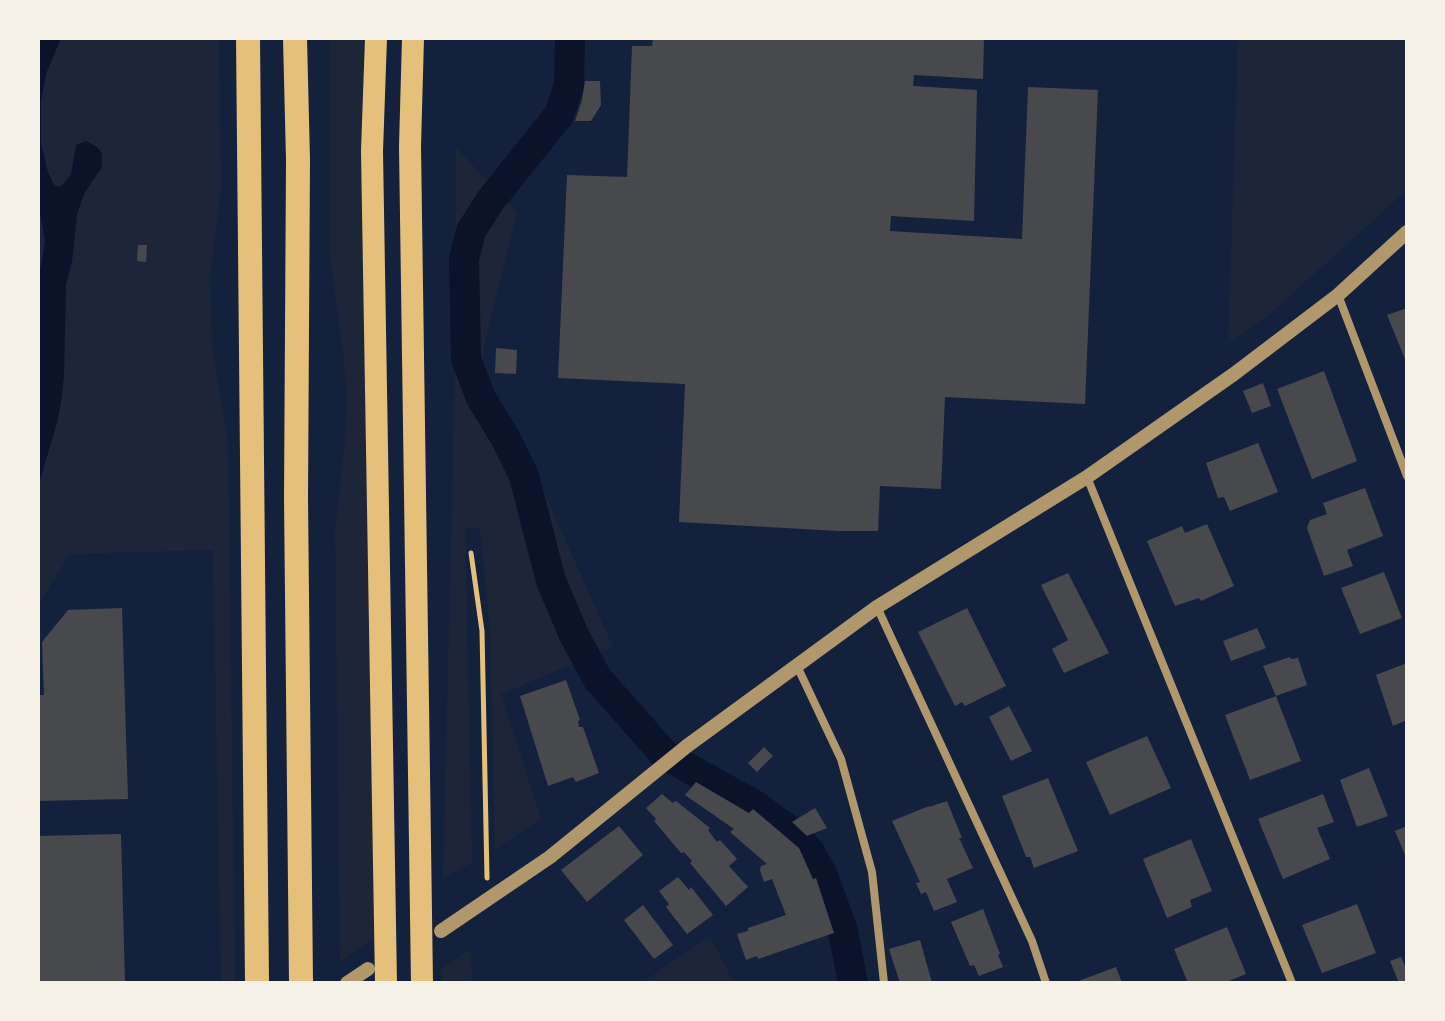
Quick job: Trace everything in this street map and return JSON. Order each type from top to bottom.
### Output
[{"type":"highway","points":[[248,38],[257,983]]},
{"type":"highway","points":[[295,38],[301,983]]},
{"type":"highway","points":[[376,38],[372,151],[386,983]]},
{"type":"highway","points":[[413,38],[410,146],[422,983]]},
{"type":"street","points":[[441,931],[550,857],[687,746],[877,607],[1087,477],[1234,374],[1338,295],[1407,232]]},
{"type":"street","points":[[1338,295],[1407,476]]},
{"type":"street","points":[[1087,477],[1292,983]]},
{"type":"street","points":[[877,607],[1032,941],[1046,983]]},
{"type":"street","points":[[797,666],[841,759],[872,872],[884,983]]},
{"type":"street","points":[[347,983],[368,969]]},
{"type":"path","points":[[471,553],[482,631],[486,855]]},
{"type":"shaded area","points":[[38,38],[219,38],[221,189],[210,275],[212,347],[228,441],[235,983],[221,983],[213,550],[70,554],[38,605]]},
{"type":"shaded area","points":[[38,38],[61,38],[46,74],[41,101],[41,143],[54,185],[60,187],[71,175],[76,145],[86,141],[102,154],[102,167],[84,194],[77,214],[72,262],[66,284],[61,402],[38,487],[38,282],[45,242],[38,200]]},
{"type":"shaded area","points":[[330,38],[363,38],[374,939],[340,961],[335,531],[347,399],[330,256]]},
{"type":"shaded area","points":[[1238,38],[1407,38],[1407,190],[1270,314],[1228,344]]},
{"type":"shaded area","points":[[456,147],[517,213],[484,344],[483,375],[536,474],[613,647],[501,694],[541,819],[495,849],[490,631],[480,528],[465,528],[472,863],[443,878],[455,376]]},
{"type":"shaded area","points":[[710,936],[734,983],[641,983]]},
{"type":"shaded area","points":[[471,949],[472,983],[443,983],[440,970]]},
{"type":"building","points":[[653,38],[984,38],[983,79],[914,75],[913,86],[977,90],[974,221],[891,216],[890,231],[1022,239],[1028,87],[1098,90],[1085,404],[945,397],[941,489],[880,486],[878,531],[679,522],[685,384],[558,378],[567,175],[627,177],[632,46],[652,46]]},
{"type":"building","points":[[585,81],[600,81],[601,105],[591,121],[575,121],[582,100]]},
{"type":"building","points":[[138,245],[147,245],[146,262],[137,261]]},
{"type":"building","points":[[1407,308],[1407,364],[1387,315]]},
{"type":"building","points":[[496,348],[517,350],[516,374],[495,373]]},
{"type":"building","points":[[1324,371],[1357,461],[1312,479],[1277,389]]},
{"type":"building","points":[[1263,383],[1271,406],[1252,413],[1243,391]]},
{"type":"building","points":[[1258,443],[1278,492],[1230,511],[1224,497],[1218,498],[1206,463]]},
{"type":"building","points":[[1365,488],[1383,536],[1347,550],[1353,566],[1324,576],[1307,528],[1310,520],[1327,514],[1323,503]]},
{"type":"building","points":[[1207,524],[1234,586],[1201,601],[1199,598],[1175,606],[1147,541],[1182,526],[1185,533]]},
{"type":"building","points":[[1384,572],[1402,618],[1360,634],[1341,588]]},
{"type":"building","points":[[1068,573],[1109,653],[1064,673],[1052,649],[1068,640],[1041,585]]},
{"type":"building","points":[[122,608],[128,799],[38,801],[38,695],[44,695],[42,642],[68,610]]},
{"type":"building","points":[[967,608],[1006,686],[965,706],[962,702],[955,706],[918,632]]},
{"type":"building","points":[[1257,628],[1266,648],[1231,661],[1223,641]]},
{"type":"building","points":[[1290,657],[1298,658],[1307,685],[1276,696],[1263,666]]},
{"type":"building","points":[[1407,663],[1407,720],[1393,726],[1376,675]]},
{"type":"building","points":[[566,680],[580,720],[579,727],[583,727],[599,773],[576,782],[573,777],[548,786],[520,696]]},
{"type":"building","points":[[1276,696],[1301,761],[1250,780],[1225,715]]},
{"type":"building","points":[[1009,706],[1032,751],[1011,761],[989,717]]},
{"type":"building","points":[[1147,736],[1171,788],[1110,815],[1086,762]]},
{"type":"building","points":[[764,747],[773,756],[757,772],[748,763]]},
{"type":"building","points":[[1369,768],[1388,816],[1357,827],[1340,780]]},
{"type":"building","points":[[1048,778],[1078,851],[1034,868],[1030,857],[1026,857],[1002,796]]},
{"type":"building","points":[[696,782],[749,813],[753,809],[799,848],[813,879],[816,878],[834,933],[758,959],[757,956],[746,960],[737,934],[786,915],[772,879],[764,882],[760,870],[767,864],[730,832],[734,829],[685,795]]},
{"type":"building","points":[[662,794],[710,828],[708,830],[717,842],[720,840],[737,859],[729,866],[748,887],[726,906],[646,808]]},
{"type":"building","points":[[1323,794],[1334,822],[1317,828],[1330,859],[1283,879],[1258,819]]},
{"type":"building","points":[[947,801],[973,868],[947,879],[957,902],[934,911],[926,892],[921,894],[916,883],[920,882],[892,821]]},
{"type":"building","points":[[815,808],[827,828],[807,836],[792,822]]},
{"type":"building","points":[[619,826],[643,855],[587,902],[561,870]]},
{"type":"building","points":[[1407,826],[1407,860],[1395,831]]},
{"type":"building","points":[[121,834],[125,983],[38,983],[38,836]]},
{"type":"building","points":[[1191,839],[1212,891],[1190,900],[1192,907],[1167,918],[1143,859]]},
{"type":"building","points":[[678,877],[689,890],[691,887],[713,915],[687,934],[666,907],[669,904],[659,891]]},
{"type":"building","points":[[1357,904],[1376,953],[1322,973],[1302,925]]},
{"type":"building","points":[[643,905],[673,945],[654,959],[624,920]]},
{"type":"building","points":[[983,909],[1003,967],[979,976],[974,965],[970,966],[951,922]]},
{"type":"building","points":[[1227,927],[1246,974],[1224,983],[1188,983],[1174,949]]},
{"type":"building","points":[[920,940],[932,983],[900,983],[889,949]]},
{"type":"building","points":[[1401,957],[1407,970],[1407,983],[1399,983],[1390,961]]},
{"type":"building","points":[[1116,967],[1122,983],[1073,983]]},
{"type":"waterway","points":[[570,38],[569,85],[559,115],[490,201],[471,231],[464,259],[466,359],[481,398],[524,476],[551,581],[597,678],[665,755],[753,804],[793,833],[810,852],[823,876],[843,931],[853,983]]}]
